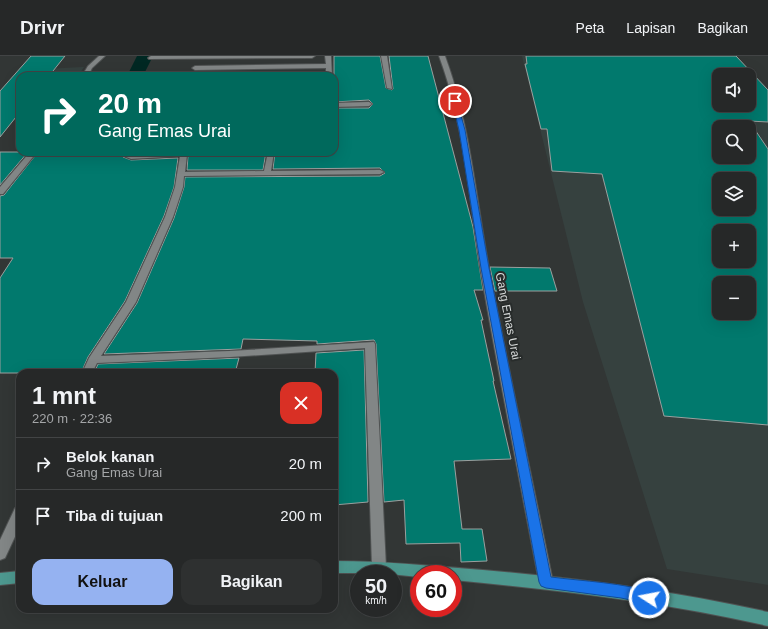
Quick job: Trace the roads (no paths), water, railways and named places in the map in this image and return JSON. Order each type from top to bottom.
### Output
[{"type":"main road","points":[[338,567],[350,567]]},
{"type":"main road","points":[[402,569],[546,582],[621,592],[677,603],[733,611],[768,619]]},
{"type":"main road","points":[[0,580],[16,578]]},
{"type":"street","points":[[87,72],[90,67],[102,56]]},
{"type":"street","points":[[151,58],[312,56]]},
{"type":"street","points":[[328,56],[329,72]]},
{"type":"street","points":[[384,56],[390,88]]},
{"type":"street","name":"Gang Emas Urai","points":[[442,56],[448,72],[462,130],[487,276],[546,582]]},
{"type":"street","points":[[195,68],[329,66]]},
{"type":"street","points":[[338,105],[369,104]]},
{"type":"street","points":[[0,192],[31,156]]},
{"type":"street","points":[[128,156],[144,156]]},
{"type":"street","points":[[89,369],[93,360],[132,302],[169,217],[179,186],[184,156]]},
{"type":"street","points":[[267,172],[270,156]]},
{"type":"street","points":[[181,174],[380,172]]},
{"type":"street","points":[[93,360],[230,354],[370,344],[379,565]]},
{"type":"street","points":[[0,554],[16,520]]},
{"type":"waterway","points":[[137,72],[145,56]]},
{"type":"waterway","points":[[119,197],[131,171],[124,156]]}]
